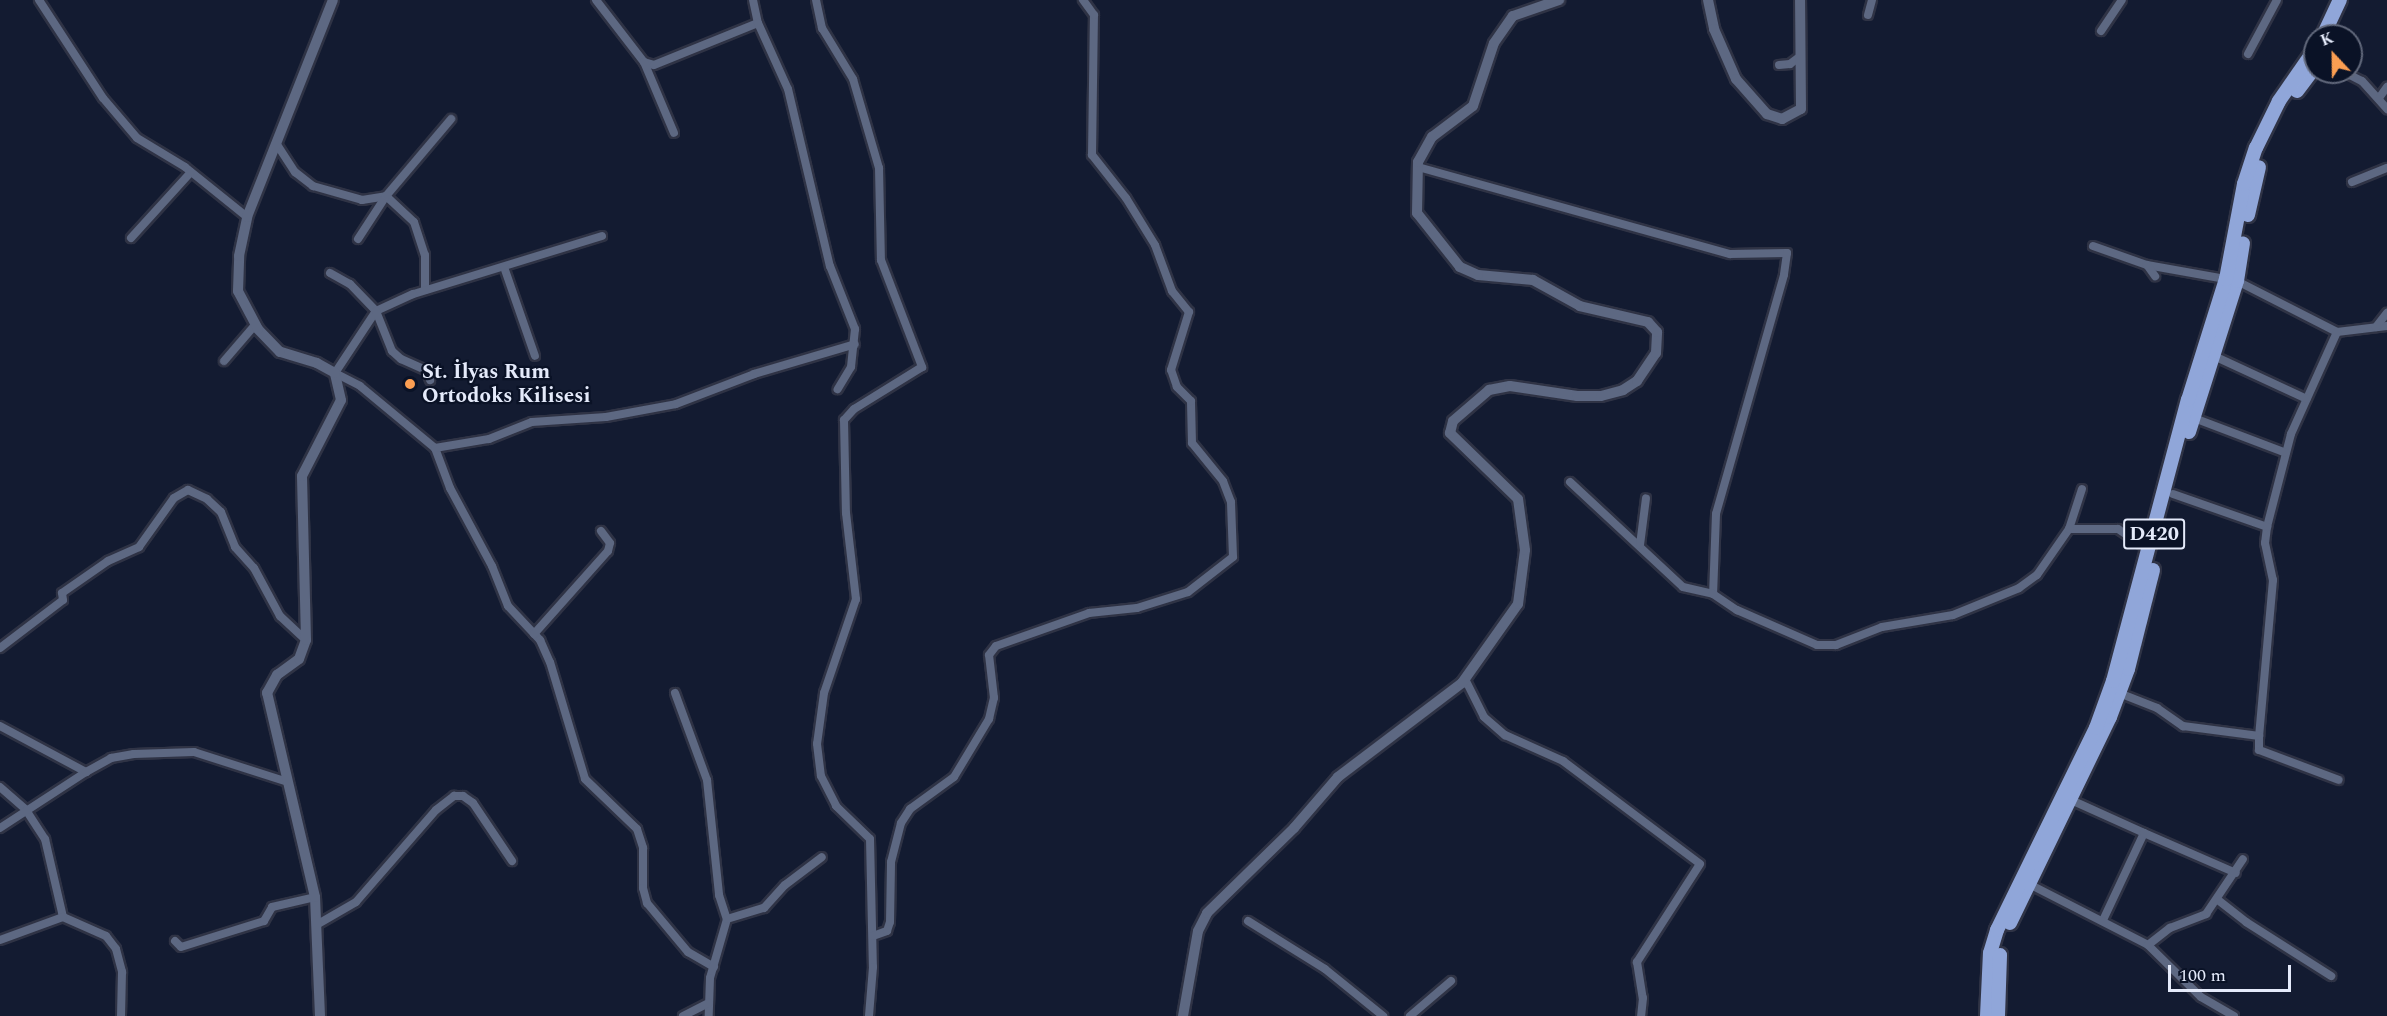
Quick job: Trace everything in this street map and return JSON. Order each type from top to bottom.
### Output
[{"type":"highway","points":[[2329,24],[2340,0]]},
{"type":"highway","points":[[2339,24],[2350,0]]},
{"type":"highway","name":"D420","points":[[1987,1016],[1990,953],[1997,930],[2096,728],[2150,550],[2188,400],[2232,280],[2244,184],[2264,128],[2303,68]]},
{"type":"highway","name":"D420","points":[[1998,1016],[1998,962],[2004,936],[2071,800],[2119,693],[2193,418],[2214,357],[2264,147],[2282,111],[2303,83]]},
{"type":"street","points":[[39,0],[103,98],[137,138],[191,172],[247,217]]},
{"type":"street","points":[[333,0],[247,217],[239,256],[238,291],[255,325],[280,352],[317,363],[360,386],[435,448],[450,488],[492,566],[508,606],[534,634],[549,662],[585,779],[637,829],[643,848],[643,888],[647,903],[688,952],[714,967]]},
{"type":"street","points":[[596,0],[644,62],[674,133]]},
{"type":"street","points":[[753,0],[758,23],[788,89],[830,266],[855,328],[851,367],[838,389]]},
{"type":"street","points":[[816,0],[822,28],[853,79],[879,168],[881,260],[922,367],[854,409],[844,420],[846,513],[856,599],[824,693],[817,744],[821,776],[836,806],[870,839],[873,936],[870,1016]]},
{"type":"street","points":[[873,936],[887,931],[890,922],[891,862],[901,823],[910,809],[954,777],[989,719],[994,698],[989,656],[996,646],[1089,613],[1137,608],[1188,592],[1233,556],[1231,502],[1223,481],[1192,443],[1191,401],[1177,387],[1171,370],[1189,312],[1172,291],[1155,245],[1138,217],[1092,155],[1094,15],[1083,0]]},
{"type":"street","points":[[1183,1016],[1198,931],[1207,913],[1294,828],[1338,777],[1445,699],[1465,679],[1518,604],[1525,526],[1518,499],[1450,433],[1453,421],[1489,390],[1510,386],[1577,396],[1601,396],[1623,390],[1637,381],[1656,353],[1657,332],[1648,322],[1580,306],[1533,280],[1478,275],[1460,267],[1418,213],[1418,168],[1432,137],[1473,106],[1494,43],[1513,16],[1559,0]]},
{"type":"street","points":[[1708,0],[1714,29],[1736,79],[1767,114],[1782,119],[1801,109],[1802,76],[1798,58],[1800,0]]},
{"type":"street","points":[[1868,15],[1872,0]]},
{"type":"street","points":[[2101,30],[2122,0]]},
{"type":"street","points":[[2248,54],[2277,0]]},
{"type":"street","points":[[644,62],[654,65],[758,23]]},
{"type":"street","points":[[1779,66],[1790,64],[1798,58]]},
{"type":"street","points":[[2363,82],[2387,109]]},
{"type":"street","points":[[2379,98],[2387,87]]},
{"type":"street","points":[[358,239],[386,195],[451,118]]},
{"type":"street","points":[[276,143],[295,172],[313,186],[362,200],[386,195]]},
{"type":"street","points":[[1418,168],[1730,254],[1787,253],[1784,275],[1716,514],[1713,594]]},
{"type":"street","points":[[2352,182],[2387,168]]},
{"type":"street","points":[[131,238],[191,172]]},
{"type":"street","points":[[386,195],[414,222],[425,255],[425,290]]},
{"type":"street","points":[[321,1016],[315,897],[285,781],[267,693],[277,675],[299,658],[306,640],[302,476],[341,400],[335,373],[376,311],[425,290],[602,236]]},
{"type":"street","points":[[2093,246],[2147,265],[2232,280],[2337,332],[2387,326]]},
{"type":"street","points":[[2147,265],[2155,276]]},
{"type":"street","points":[[504,267],[535,356]]},
{"type":"street","points":[[330,273],[350,284],[376,311],[392,351],[400,359],[426,370],[430,380]]},
{"type":"street","points":[[2376,327],[2387,313]]},
{"type":"street","points":[[224,362],[255,325]]},
{"type":"street","points":[[2337,332],[2286,453],[2266,527],[2265,543],[2273,579],[2259,750],[2339,780]]},
{"type":"street","points":[[435,448],[489,439],[532,422],[606,417],[675,404],[754,374],[855,344]]},
{"type":"street","points":[[2214,357],[2307,399]]},
{"type":"street","points":[[2193,418],[2286,453]]},
{"type":"street","points":[[1570,482],[1683,587],[1713,594],[1803,642],[1836,645],[1882,627],[1953,615],[2019,588],[2037,575],[2069,529],[2082,489]]},
{"type":"street","points":[[0,648],[63,600],[62,593],[108,561],[139,547],[174,498],[188,490],[207,499],[221,512],[235,547],[254,568],[280,616],[306,640]]},
{"type":"street","points":[[2173,494],[2266,527]]},
{"type":"street","points":[[1640,545],[1646,498]]},
{"type":"street","points":[[2069,529],[2118,529],[2150,550]]},
{"type":"street","points":[[534,634],[608,551],[610,543],[601,531]]},
{"type":"street","points":[[1465,679],[1484,717],[1505,735],[1563,761],[1700,864],[1637,962],[1643,998],[1641,1016]]},
{"type":"street","points":[[675,693],[708,780],[719,895],[727,919],[714,967],[709,1004],[710,1016]]},
{"type":"street","points":[[2119,693],[2157,708],[2183,726],[2259,736]]},
{"type":"street","points":[[0,726],[86,772]]},
{"type":"street","points":[[0,828],[111,758],[160,751],[194,752],[285,781]]},
{"type":"street","points":[[0,787],[26,810],[45,838],[63,917]]},
{"type":"street","points":[[318,924],[356,902],[436,810],[454,796],[463,796],[472,803],[512,861]]},
{"type":"street","points":[[2071,800],[2236,873]]},
{"type":"street","points":[[2103,920],[2144,832]]},
{"type":"street","points":[[727,919],[764,908],[785,885],[822,857]]},
{"type":"street","points":[[2148,945],[2170,928],[2206,914],[2218,900],[2243,859]]},
{"type":"street","points":[[2029,884],[2148,945],[2200,996],[2234,1016]]},
{"type":"street","points":[[175,941],[181,947],[264,921],[272,907],[315,897]]},
{"type":"street","points":[[2218,900],[2246,922],[2331,976]]},
{"type":"street","points":[[0,940],[63,917],[106,936],[116,949],[122,972],[121,1016]]},
{"type":"street","points":[[1248,921],[1325,969],[1383,1016]]},
{"type":"street","points":[[1410,1016],[1451,981]]},
{"type":"street","points":[[683,1016],[709,1004]]},
{"type":"place","name":"St. İlyas Rum Ortodoks Kilisesi","points":[[410,384]]}]
